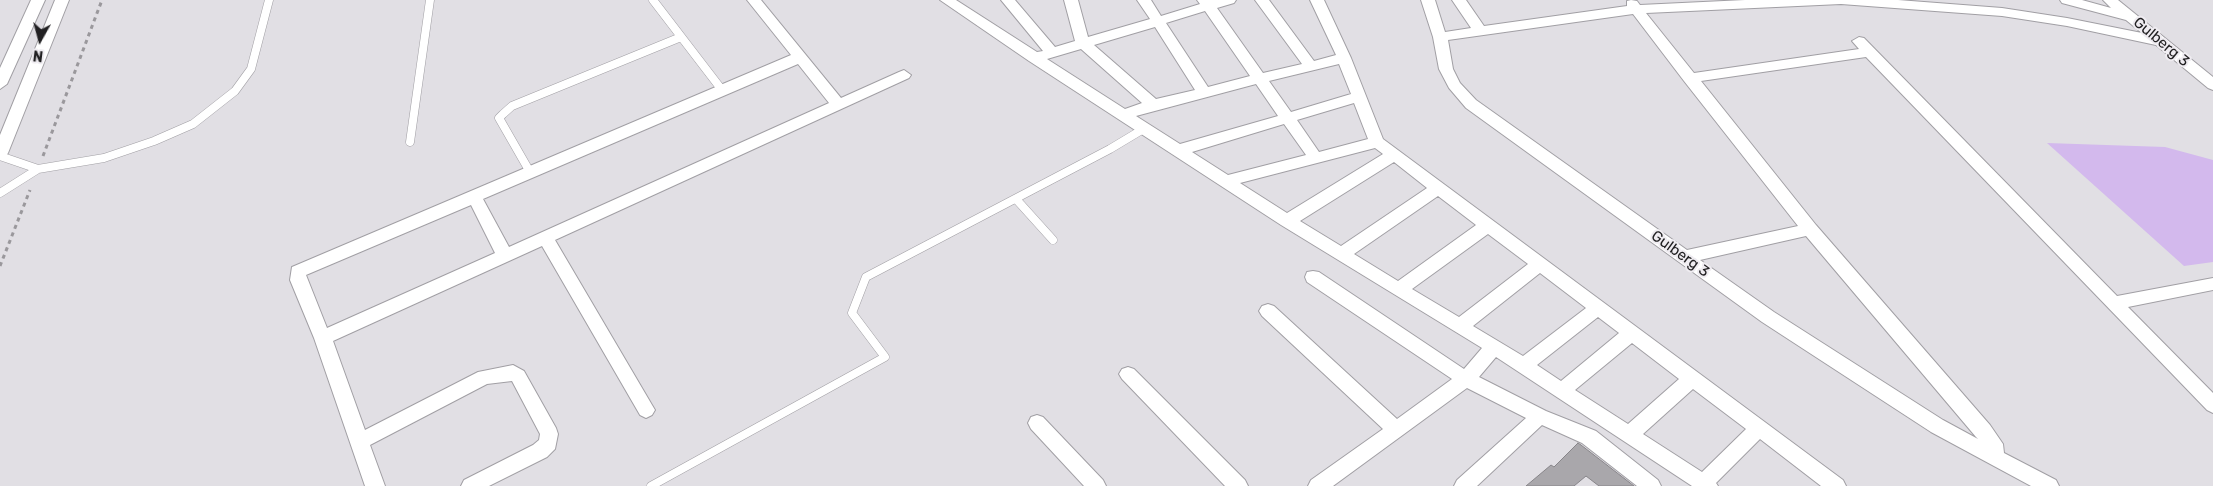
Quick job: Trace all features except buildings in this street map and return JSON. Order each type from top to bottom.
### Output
[{"type":"street","points":[[0,84],[38,0]]},
{"type":"street","points":[[0,155],[62,0]]},
{"type":"street","points":[[754,0],[798,58],[838,104]]},
{"type":"street","points":[[947,0],[1287,221],[1494,347],[1706,485],[1759,428]]},
{"type":"street","points":[[1008,0],[1052,52]]},
{"type":"street","points":[[1071,0],[1082,42],[1153,105]]},
{"type":"street","points":[[1144,0],[1205,93]]},
{"type":"street","points":[[1034,58],[1206,3],[1229,0]]},
{"type":"street","points":[[1262,0],[1312,66]]},
{"type":"street","points":[[1317,0],[1344,58],[1377,142],[1834,485]]},
{"type":"street","name":"Gulberg 3","points":[[1428,0],[1440,37],[1446,69],[1454,85],[1471,104],[1768,316],[1918,414],[2050,486]]},
{"type":"street","points":[[1459,0],[1480,31]]},
{"type":"street","points":[[1440,37],[1633,5],[1841,0],[2002,12],[2067,22],[2162,42]]},
{"type":"street","points":[[2067,0],[2131,17]]},
{"type":"street","name":"Gulberg 3","points":[[2110,0],[2213,85]]},
{"type":"street","points":[[1206,3],[1315,157]]},
{"type":"street","points":[[1633,5],[1810,229],[1983,430],[1996,450],[1993,456]]},
{"type":"street","points":[[1690,78],[1864,47],[2213,405]]},
{"type":"street","points":[[374,486],[323,338],[298,280],[298,272],[798,58]]},
{"type":"street","points":[[1124,114],[1153,105],[1261,80],[1344,58]]},
{"type":"street","points":[[323,338],[504,254],[904,74]]},
{"type":"street","points":[[1180,150],[1358,97]]},
{"type":"street","points":[[1227,181],[1377,142]]},
{"type":"street","points":[[1287,221],[1394,155]]},
{"type":"street","points":[[1341,254],[1438,188]]},
{"type":"street","points":[[474,196],[504,254]]},
{"type":"street","points":[[1399,289],[1488,225]]},
{"type":"street","points":[[1684,257],[1810,229]]},
{"type":"street","points":[[546,236],[646,410]]},
{"type":"street","points":[[1460,326],[1540,264]]},
{"type":"street","points":[[1313,277],[1466,379],[1540,416],[1589,437],[1650,486]]},
{"type":"street","points":[[2114,303],[2213,284]]},
{"type":"street","points":[[1523,366],[1598,308]]},
{"type":"street","points":[[1268,310],[1396,430]]},
{"type":"street","points":[[1561,391],[1632,333]]},
{"type":"street","points":[[1318,486],[1466,379],[1494,347]]},
{"type":"street","points":[[360,442],[484,377],[513,372],[518,376],[549,434],[548,443],[540,451],[472,486]]},
{"type":"street","points":[[1128,374],[1238,486]]},
{"type":"street","points":[[1629,435],[1692,378]]},
{"type":"street","points":[[1464,486],[1540,416]]},
{"type":"street","points":[[1037,423],[1096,486]]},
{"type":"lane","points":[[0,193],[38,169],[104,158],[132,149],[193,124],[235,91],[251,68],[269,0]]},
{"type":"lane","points":[[410,142],[430,0]]},
{"type":"lane","points":[[653,0],[722,90]]},
{"type":"lane","points":[[530,172],[499,118],[503,114],[512,106],[681,37]]},
{"type":"lane","points":[[652,486],[885,358],[852,313],[866,276],[1110,149],[1145,128]]},
{"type":"lane","points":[[0,155],[38,169]]},
{"type":"lane","points":[[1016,198],[1053,240]]},
{"type":"path","points":[[0,266],[102,0]]},
{"type":"shaded area","points":[[2047,143],[2165,147],[2213,160],[2213,262],[2184,266]]}]
